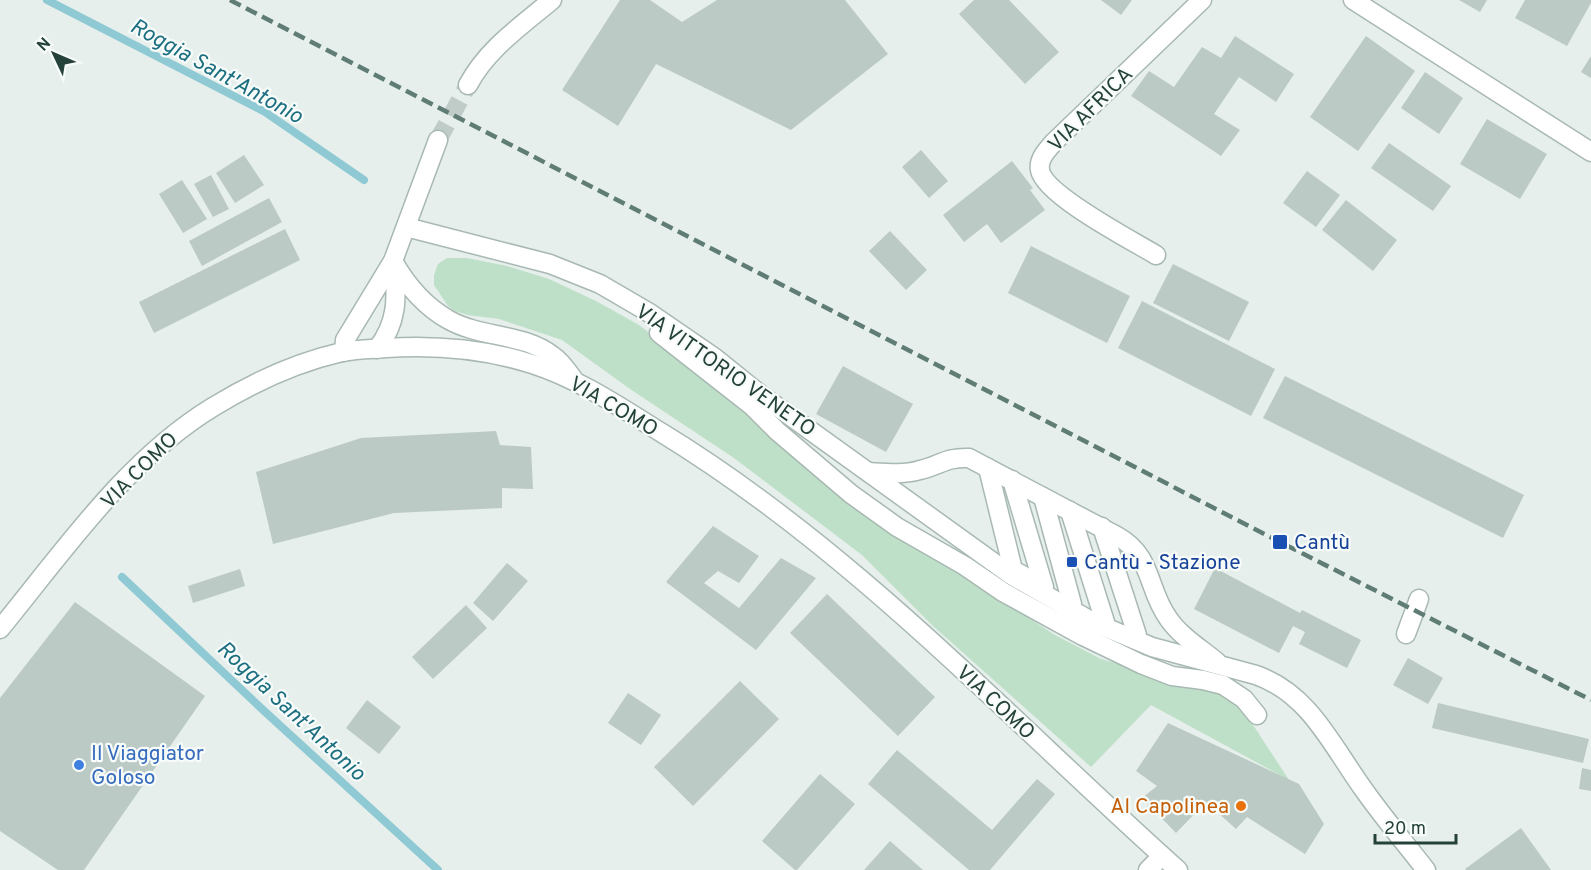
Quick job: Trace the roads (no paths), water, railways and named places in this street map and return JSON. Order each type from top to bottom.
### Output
[{"type":"street","points":[[468,86],[478,66],[494,48],[552,0]]},
{"type":"street","name":"VIA AFRICA","points":[[1156,255],[1063,198],[1044,181],[1040,171],[1040,160],[1054,142],[1202,0]]},
{"type":"street","points":[[1353,0],[1591,152]]},
{"type":"street","points":[[344,352],[345,340],[393,261],[438,140]]},
{"type":"street","points":[[403,233],[460,253],[506,261],[569,281],[610,302],[646,324],[708,371],[851,494],[897,527],[965,566],[1003,592],[1083,636],[1172,676],[1223,685],[1244,699],[1257,715]]},
{"type":"street","name":"VIA VITTORIO VENETO","points":[[403,233],[550,264],[600,284],[648,312],[716,357],[761,395],[1011,575],[1093,622],[1152,646],[1267,679],[1291,693],[1338,748],[1363,789],[1426,870]]},
{"type":"street","points":[[377,349],[386,336],[394,316],[396,287],[393,261]]},
{"type":"street","points":[[393,261],[411,290],[451,321],[539,347],[562,364],[575,382]]},
{"type":"street","name":"VIA COMO","points":[[0,629],[120,486],[182,428],[214,406],[293,368],[344,352],[445,348],[483,352],[532,364],[575,382],[729,475],[851,569],[1178,870]]},
{"type":"street","name":"VIA VITTORIO VENETO","points":[[869,471],[886,473],[917,471],[954,457],[969,458],[1102,527],[1130,543],[1136,550],[1166,616],[1182,634],[1221,666]]},
{"type":"street","points":[[988,468],[1013,570],[1106,622],[1203,657],[1221,666]]},
{"type":"street","points":[[1012,480],[1044,587]]},
{"type":"street","points":[[1043,497],[1072,604]]},
{"type":"street","points":[[1070,511],[1106,622]]},
{"type":"street","points":[[1102,527],[1137,635]]},
{"type":"street","points":[[1406,634],[1419,599]]},
{"type":"street","points":[[1148,870],[1162,856]]},
{"type":"waterway","name":"Roggia Sant'Antonio","points":[[47,0],[265,112],[364,180]]},
{"type":"waterway","name":"Roggia Sant'Antonio","points":[[122,577],[438,870]]},
{"type":"tunnel","points":[[438,140],[468,85]]},
{"type":"railway","points":[[230,0],[1591,700]]},
{"type":"place","name":"Cantù","points":[[1280,542]]},
{"type":"place","name":"Cantù - Stazione","points":[[1072,562]]},
{"type":"place","name":"Il Viaggiator Goloso","points":[[79,765]]},
{"type":"place","name":"Al Capolinea","points":[[1241,806]]}]
